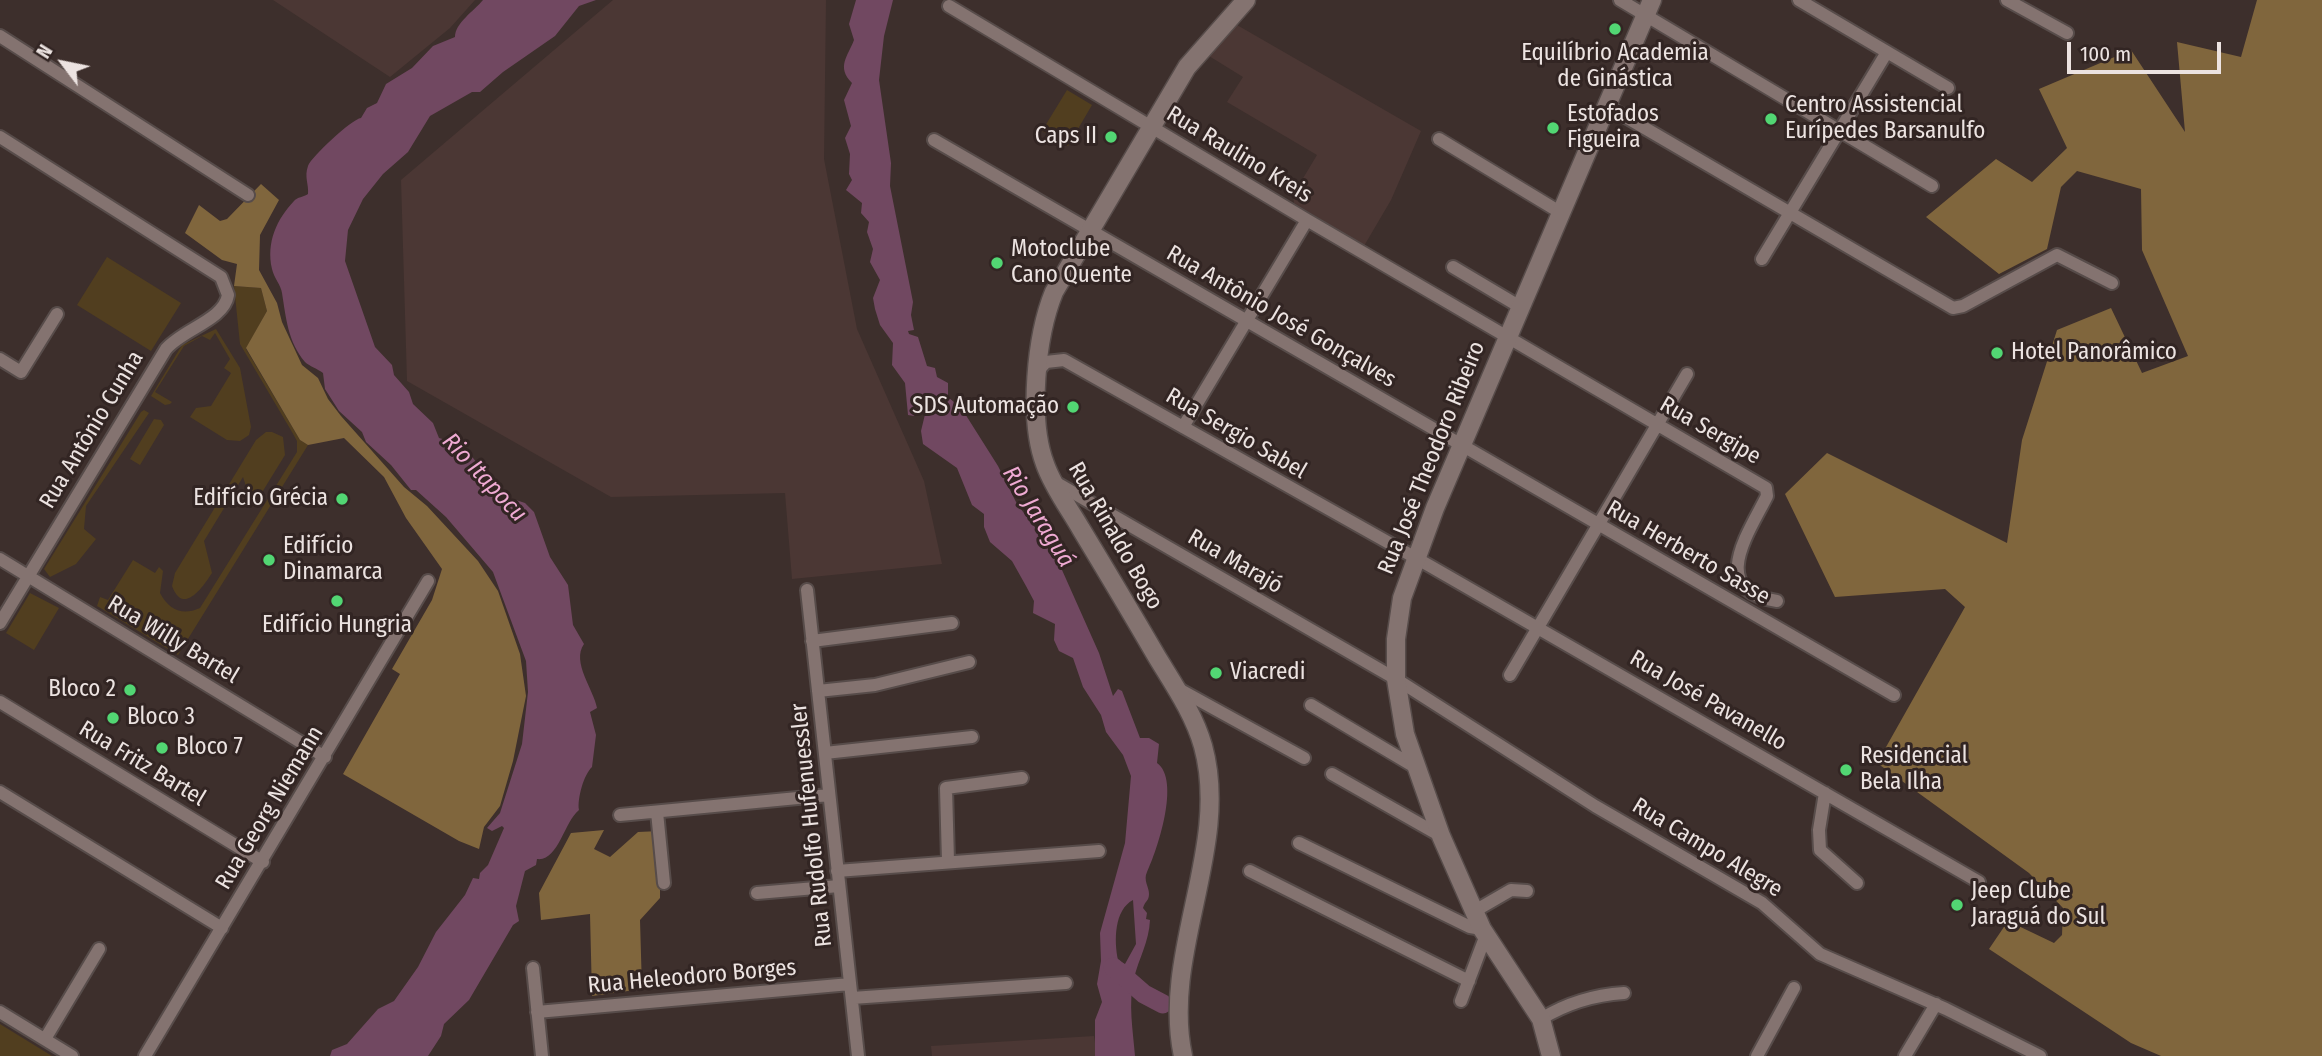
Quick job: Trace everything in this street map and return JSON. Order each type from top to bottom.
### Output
[{"type":"main road","name":"Rua Rinaldo Bogo","points":[[1183,1055],[1178,995],[1208,821],[1203,747],[1196,726],[1175,687],[1052,480],[1041,451],[1037,418],[1038,371],[1046,311],[1090,230],[1187,67],[1245,0]]},
{"type":"main road","name":"Rua José Theodoro Ribeiro","points":[[1551,1056],[1541,1019],[1473,912],[1441,836],[1405,734],[1396,679],[1396,639],[1402,598],[1414,559],[1649,8]]},
{"type":"street","points":[[1620,0],[1649,8],[1932,186]]},
{"type":"street","points":[[1799,0],[1948,88]]},
{"type":"street","points":[[2007,0],[2067,33]]},
{"type":"street","name":"Rua Raulino Kreis","points":[[949,6],[1508,337]]},
{"type":"street","points":[[0,36],[248,195]]},
{"type":"street","points":[[1762,259],[1887,52]]},
{"type":"street","points":[[1606,106],[1953,308],[1963,306],[2057,255],[2112,283]]},
{"type":"street","name":"Rua Antônio Cunha","points":[[0,137],[221,278],[228,295],[222,311],[178,336],[166,349],[0,623]]},
{"type":"street","points":[[1439,138],[1563,214]]},
{"type":"street","name":"Rua Antônio José Gonçalves","points":[[934,140],[1461,445]]},
{"type":"street","points":[[1183,427],[1307,220]]},
{"type":"street","points":[[1452,267],[1522,308]]},
{"type":"street","points":[[0,359],[21,372],[57,313]]},
{"type":"street","name":"Rua Sergipe","points":[[1508,337],[1767,490],[1736,568],[1739,582],[1748,591],[1777,601]]},
{"type":"street","name":"Rua Sergio Sabel","points":[[1038,371],[1046,362],[1064,360],[1414,559]]},
{"type":"street","points":[[1510,675],[1687,373]]},
{"type":"street","name":"Rua Herberto Sasse","points":[[1461,445],[1894,695]]},
{"type":"street","name":"Rua Marajó","points":[[1052,480],[1396,679]]},
{"type":"street","name":"Rua Willy Bartel","points":[[0,559],[325,757]]},
{"type":"street","name":"Rua José Pavanello","points":[[1414,559],[1538,627],[1979,882]]},
{"type":"street","name":"Rua Georg Niemann","points":[[145,1056],[428,580]]},
{"type":"street","name":"Rua Rudolfo Hufenuessler","points":[[807,590],[858,1056]]},
{"type":"street","points":[[812,641],[952,623]]},
{"type":"street","points":[[818,691],[875,685],[969,662]]},
{"type":"street","name":"Rua Campo Alegre","points":[[1396,679],[1595,806],[1762,903],[1821,954],[1936,1004],[2026,1052],[2040,1056]]},
{"type":"street","points":[[1175,687],[1304,758]]},
{"type":"street","name":"Rua Fritz Bartel","points":[[0,702],[262,862]]},
{"type":"street","points":[[1311,705],[1415,766]]},
{"type":"street","points":[[825,753],[972,737]]},
{"type":"street","points":[[1332,774],[1441,836]]},
{"type":"street","points":[[948,861],[946,788],[1022,778]]},
{"type":"street","points":[[0,792],[222,928]]},
{"type":"street","points":[[1825,793],[1819,830],[1820,850],[1857,883]]},
{"type":"street","points":[[621,815],[829,795]]},
{"type":"street","points":[[657,812],[664,883]]},
{"type":"street","points":[[1299,842],[1484,932],[1461,1001]]},
{"type":"street","points":[[837,871],[1098,851]]},
{"type":"street","points":[[1250,871],[1469,981]]},
{"type":"street","points":[[757,893],[839,886]]},
{"type":"street","points":[[1473,912],[1511,890],[1527,891]]},
{"type":"street","points":[[44,1039],[99,949]]},
{"type":"street","points":[[533,968],[542,1056]]},
{"type":"street","points":[[852,998],[1066,983]]},
{"type":"street","name":"Rua Heleodoro Borges","points":[[537,1012],[850,984]]},
{"type":"street","points":[[1757,1056],[1794,988]]},
{"type":"street","points":[[1541,1019],[1564,1005],[1603,994],[1624,993]]},
{"type":"street","points":[[1905,1056],[1936,1004]]},
{"type":"street","points":[[0,1012],[72,1056]]},
{"type":"shaded area","points":[[273,0],[475,0],[450,28],[390,77]]},
{"type":"shaded area","points":[[483,0],[596,0],[579,6],[555,36],[503,72],[480,92],[472,92],[430,116],[408,152],[383,174],[363,199],[348,230],[345,261],[375,347],[392,365],[394,375],[409,392],[413,404],[433,423],[439,438],[453,442],[473,458],[481,468],[484,484],[495,498],[525,503],[534,512],[550,557],[568,585],[573,625],[584,644],[580,659],[597,708],[590,712],[596,735],[592,767],[582,787],[579,810],[556,848],[544,858],[537,859],[536,865],[525,871],[516,906],[519,921],[513,925],[469,1000],[444,1024],[441,1036],[428,1056],[330,1056],[332,1050],[347,1044],[378,1009],[394,1001],[418,967],[436,932],[465,895],[473,878],[479,879],[480,873],[488,865],[504,828],[502,826],[492,831],[487,828],[500,813],[522,744],[528,692],[526,661],[493,572],[446,517],[416,490],[411,490],[391,465],[366,442],[362,432],[339,411],[325,389],[323,373],[299,354],[291,338],[281,290],[272,269],[272,240],[283,215],[295,200],[308,194],[307,170],[317,154],[341,131],[361,118],[367,108],[377,103],[386,84],[412,68],[433,46],[455,37],[461,22]]},
{"type":"shaded area","points":[[613,0],[826,0],[824,159],[857,329],[924,481],[942,564],[792,579],[785,493],[611,497],[407,381],[401,180]]},
{"type":"shaded area","points":[[856,0],[893,0],[884,36],[879,80],[891,163],[890,186],[913,302],[911,315],[914,330],[908,331],[909,334],[918,337],[927,366],[935,368],[937,377],[948,383],[948,397],[962,409],[998,466],[1017,504],[1054,552],[1099,653],[1113,696],[1118,689],[1122,691],[1140,738],[1149,738],[1159,744],[1157,763],[1164,772],[1167,799],[1161,833],[1146,875],[1149,896],[1143,908],[1147,913],[1146,919],[1150,920],[1131,998],[1135,1056],[1095,1056],[1095,1020],[1102,1002],[1097,984],[1101,961],[1100,933],[1125,843],[1131,776],[1123,755],[1106,732],[1101,715],[1083,687],[1073,658],[1059,651],[1054,640],[1055,624],[1033,613],[1034,601],[1012,561],[990,542],[984,527],[984,514],[972,505],[957,468],[923,444],[921,431],[927,406],[923,403],[914,416],[908,415],[905,383],[892,365],[893,343],[880,325],[875,309],[873,298],[880,280],[870,262],[873,249],[867,232],[869,222],[861,213],[862,203],[846,190],[852,180],[849,174],[850,154],[845,138],[851,126],[844,100],[852,83],[844,67],[854,40],[849,24]],"holes":[[[1133,900],[1136,944],[1125,964],[1118,960],[1116,935],[1119,918]]]},
{"type":"shaded area","points":[[2257,0],[2322,0],[2322,1056],[2161,1056],[2131,1043],[1989,949],[2008,921],[2054,943],[2062,935],[2063,908],[2029,873],[1877,763],[1965,607],[1945,589],[1835,597],[1785,494],[1827,453],[2007,543],[2022,440],[2057,330],[2111,308],[2142,373],[2188,356],[2142,250],[2141,189],[2077,171],[2061,187],[2047,249],[1999,274],[1926,217],[1996,159],[2032,182],[2067,148],[2039,89],[2131,50],[2185,132],[2177,42],[2241,57]]},
{"type":"shaded area","points":[[1237,25],[1421,131],[1391,200],[1364,246],[1294,203],[1293,195],[1317,155],[1227,102],[1243,77],[1209,56]]},
{"type":"shaded area","points":[[1067,90],[1092,105],[1068,146],[1042,131]]},
{"type":"shaded area","points":[[261,184],[279,200],[260,235],[259,270],[277,303],[282,322],[302,365],[318,378],[328,399],[341,416],[404,487],[427,506],[478,561],[498,591],[520,654],[526,696],[513,761],[500,806],[484,827],[479,849],[459,841],[343,774],[400,674],[392,669],[432,600],[442,569],[406,518],[384,477],[344,438],[308,445],[300,440],[246,348],[267,311],[261,288],[234,286],[237,264],[222,260],[185,233],[199,205],[220,221],[227,219]]},
{"type":"shaded area","points":[[107,257],[181,303],[151,351],[77,305]]},
{"type":"shaded area","points":[[234,286],[261,288],[267,311],[246,349],[300,440],[308,445],[178,655],[97,606],[100,597],[108,600],[133,560],[155,573],[159,567],[163,571],[160,593],[172,607],[182,611],[200,608],[297,452],[297,441],[240,344]]},
{"type":"shaded area","points":[[216,329],[240,368],[251,427],[249,435],[240,441],[227,440],[190,417],[196,408],[211,406],[231,373],[224,368],[230,359],[215,333],[210,340],[202,336],[184,346],[155,392],[172,402],[170,404],[165,405],[151,396],[182,345]]},
{"type":"shaded area","points":[[144,410],[149,413],[86,506],[84,529],[96,539],[76,564],[50,577],[44,569]]},
{"type":"shaded area","points":[[154,419],[161,420],[164,425],[140,465],[130,459]]},
{"type":"shaded area","points":[[266,432],[283,437],[285,455],[253,507],[243,477],[204,541],[212,573],[193,596],[182,599],[172,586],[175,573],[256,440]]},
{"type":"shaded area","points":[[30,593],[59,608],[34,650],[6,633]]},
{"type":"shaded area","points":[[604,830],[594,849],[610,857],[638,832],[660,831],[660,898],[640,920],[642,989],[592,996],[590,914],[541,920],[539,893],[571,833]]},
{"type":"shaded area","points":[[0,1024],[52,1056],[0,1056]]},
{"type":"shaded area","points":[[1094,1036],[1097,1056],[932,1056],[931,1046]]},
{"type":"waterway","points":[[1113,967],[1144,994],[1163,1004]]},
{"type":"place","name":"Equilíbrio Academia de Ginástica","points":[[1615,29]]},
{"type":"place","name":"Centro Assistencial Eurípedes Barsanulfo","points":[[1771,119]]},
{"type":"place","name":"Estofados Figueira","points":[[1553,128]]},
{"type":"place","name":"Caps II","points":[[1111,137]]},
{"type":"place","name":"Motoclube Cano Quente","points":[[997,263]]},
{"type":"place","name":"Hotel Panorâmico","points":[[1997,353]]},
{"type":"place","name":"SDS Automação","points":[[1073,407]]},
{"type":"place","name":"Edifício Grécia","points":[[342,499]]},
{"type":"place","name":"Edifício Dinamarca","points":[[269,560]]},
{"type":"place","name":"Edifício Hungria","points":[[337,601]]},
{"type":"place","name":"Viacredi","points":[[1216,673]]},
{"type":"place","name":"Bloco 2","points":[[130,690]]},
{"type":"place","name":"Bloco 3","points":[[113,718]]},
{"type":"place","name":"Bloco 7","points":[[162,748]]},
{"type":"place","name":"Residencial Bela Ilha","points":[[1846,770]]},
{"type":"place","name":"Jeep Clube Jaraguá do Sul","points":[[1957,905]]},
{"type":"water label","name":"Rio Itapocu","points":[[484,478]]},
{"type":"water label","name":"Rio Jaraguá","points":[[1038,517]]}]
